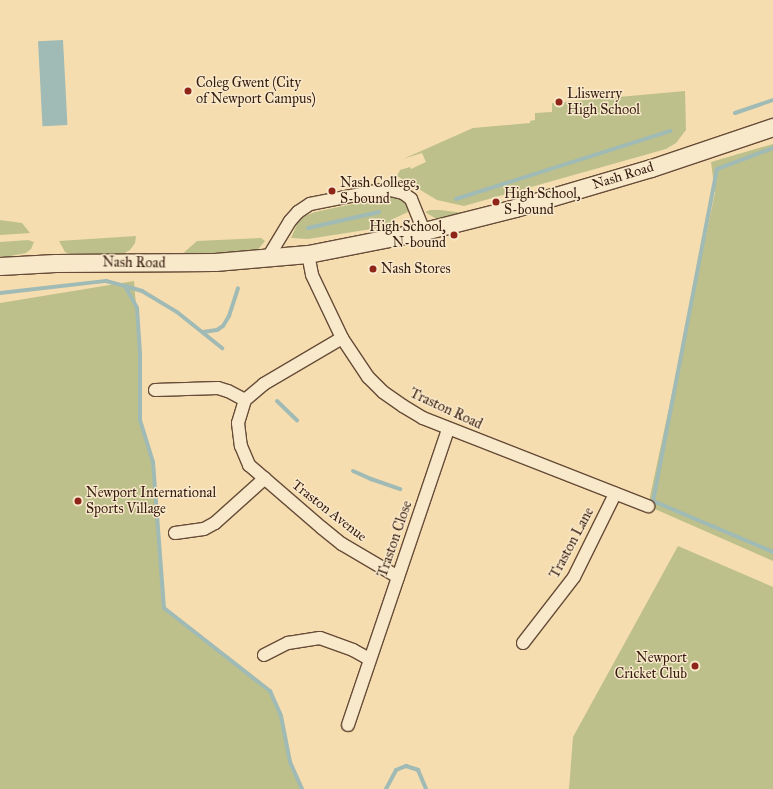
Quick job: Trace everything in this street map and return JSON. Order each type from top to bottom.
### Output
[{"type":"street","name":"Nash Road","points":[[0,266],[55,263],[215,262],[267,259],[308,254],[424,231],[515,208],[632,174],[773,127]]},
{"type":"street","points":[[267,259],[290,221],[298,212],[310,204],[386,189],[403,193],[411,199],[424,231]]},
{"type":"street","name":"Traston Road","points":[[308,254],[315,282],[342,338],[368,377],[383,392],[418,415],[448,428],[648,506]]},
{"type":"street","points":[[155,390],[218,388],[228,391],[245,400],[264,384],[342,338]]},
{"type":"street","name":"Traston Avenue","points":[[245,400],[238,423],[241,446],[244,456],[250,465],[342,544],[398,577]]},
{"type":"street","name":"Traston Close","points":[[348,725],[448,428]]},
{"type":"street","points":[[174,533],[204,529],[215,523],[265,478]]},
{"type":"street","name":"Traston Lane","points":[[523,642],[574,577],[615,494]]},
{"type":"street","points":[[264,655],[288,643],[320,638],[353,650],[369,659]]},
{"type":"green space","points":[[685,91],[686,130],[676,143],[666,149],[464,206],[437,200],[397,176],[400,170],[410,167],[411,169],[426,162],[422,153],[403,159],[473,128],[530,123],[530,121],[535,120],[535,113],[552,112],[552,103]]},
{"type":"green space","points":[[773,144],[773,561],[648,506],[715,193],[711,162]]},
{"type":"green space","points":[[391,196],[400,198],[408,204],[410,211],[393,219],[391,226],[308,239],[291,238],[298,222],[305,216],[315,212]]},
{"type":"green space","points":[[430,210],[464,213],[435,218],[425,212]]},
{"type":"green space","points":[[0,220],[22,223],[30,233],[0,235]]},
{"type":"green space","points":[[136,236],[135,243],[130,250],[121,255],[72,255],[65,252],[59,241]]},
{"type":"green space","points":[[261,238],[265,241],[255,253],[180,256],[197,241]]},
{"type":"green space","points":[[28,240],[34,242],[31,249],[26,253],[0,258],[0,242]]},
{"type":"green space","name":"Newport International Sports Village","points":[[134,281],[140,353],[140,420],[153,462],[164,608],[270,691],[281,716],[290,762],[302,789],[0,789],[0,303]]},
{"type":"green space","name":"Newport Cricket Club","points":[[678,546],[773,587],[773,789],[569,789],[573,737]]},
{"type":"water","points":[[63,40],[67,125],[42,126],[38,41]]},
{"type":"waterway","points":[[735,113],[773,100]]},
{"type":"waterway","points":[[456,199],[670,131]]},
{"type":"waterway","points":[[773,148],[717,169],[653,501],[773,552]]},
{"type":"waterway","points":[[308,228],[379,212]]},
{"type":"waterway","points":[[0,293],[106,281],[125,286],[137,308],[140,353],[140,420],[153,462],[164,608],[270,691],[281,716],[290,762],[302,789]]},
{"type":"waterway","points":[[125,286],[142,291],[177,312],[222,348]]},
{"type":"waterway","points":[[203,332],[217,330],[223,326],[229,316],[238,288]]},
{"type":"waterway","points":[[277,401],[297,420]]},
{"type":"waterway","points":[[353,471],[400,489]]},
{"type":"waterway","points":[[386,789],[396,770],[406,766],[418,770],[426,789]]},
{"type":"place","name":"Coleg Gwent (City of Newport Campus)","points":[[188,91]]},
{"type":"place","name":"Lliswerry High School","points":[[559,102]]},
{"type":"place","name":"Nash College, S-bound","points":[[332,191]]},
{"type":"place","name":"High School, S-bound","points":[[496,202]]},
{"type":"place","name":"High School, N-bound","points":[[454,235]]},
{"type":"place","name":"Nash Stores","points":[[373,269]]},
{"type":"place","name":"Newport International Sports Village","points":[[78,501]]},
{"type":"place","name":"Newport Cricket Club","points":[[695,666]]}]
